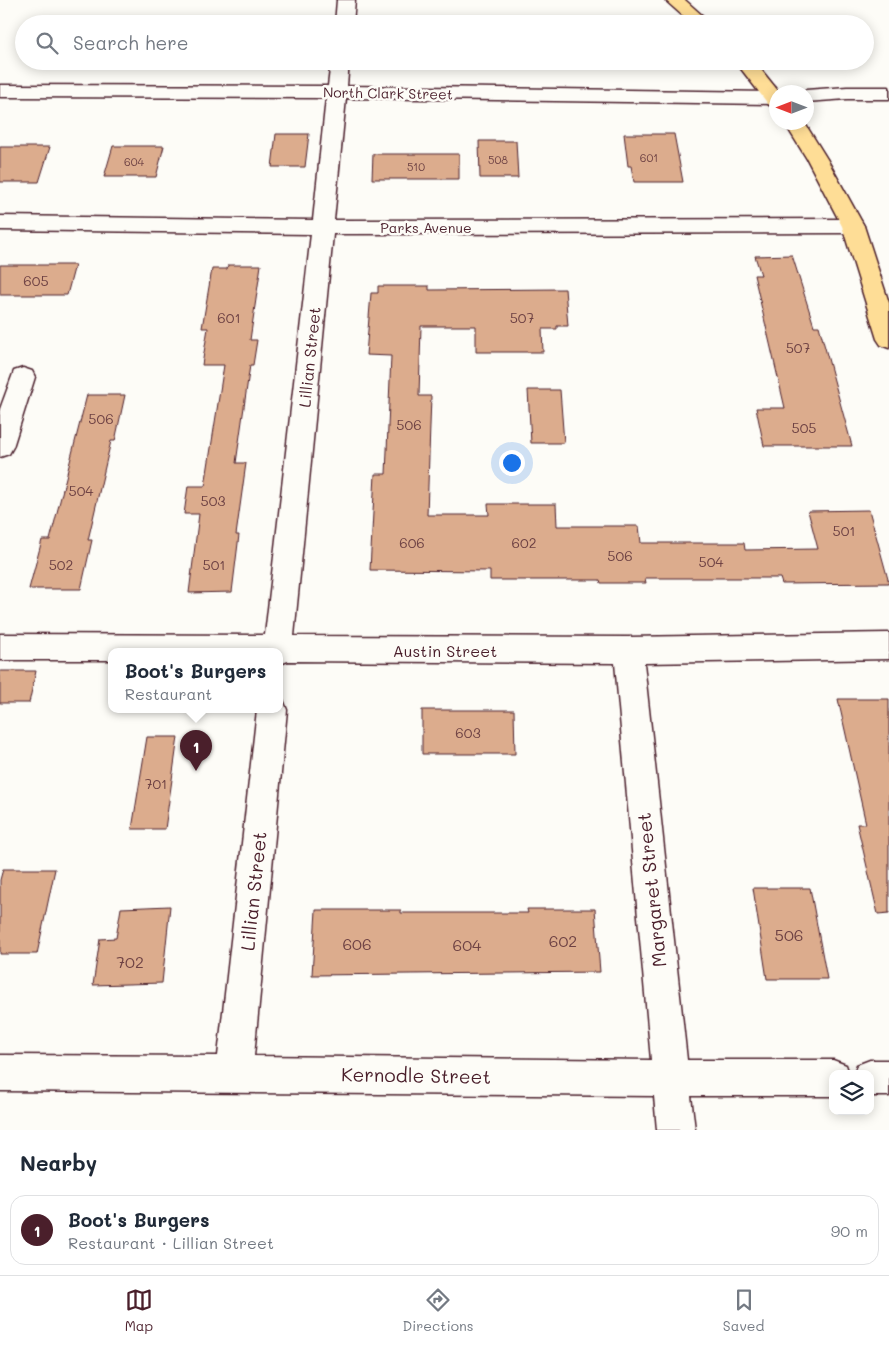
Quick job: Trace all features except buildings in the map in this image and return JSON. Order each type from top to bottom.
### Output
[{"type":"main road","points":[[674,0],[692,15]]},
{"type":"main road","points":[[752,70],[769,91]]},
{"type":"main road","points":[[799,130],[818,159],[853,226],[889,340]]},
{"type":"street","points":[[345,15],[346,0]]},
{"type":"street","name":"Lillian Street","points":[[278,648],[339,70]]},
{"type":"street","name":"North Clark Street","points":[[0,92],[336,92],[769,99]]},
{"type":"street","points":[[814,95],[889,93]]},
{"type":"street","name":"Parks Avenue","points":[[0,223],[322,227],[853,226]]},
{"type":"street","points":[[0,446],[23,377]]},
{"type":"street","name":"Austin Street","points":[[283,651],[628,650],[889,646]]},
{"type":"street","name":"Austin Street","points":[[0,647],[108,649]]},
{"type":"street","name":"Margaret Street","points":[[628,650],[676,1130]]},
{"type":"street","name":"Lillian Street","points":[[234,1073],[272,713]]},
{"type":"street","name":"Kernodle Street","points":[[0,1073],[234,1073],[670,1079],[829,1078]]},
{"type":"street","points":[[874,1078],[889,1078]]},
{"type":"place","name":"Boot's Burgers","points":[[196,771]]}]
